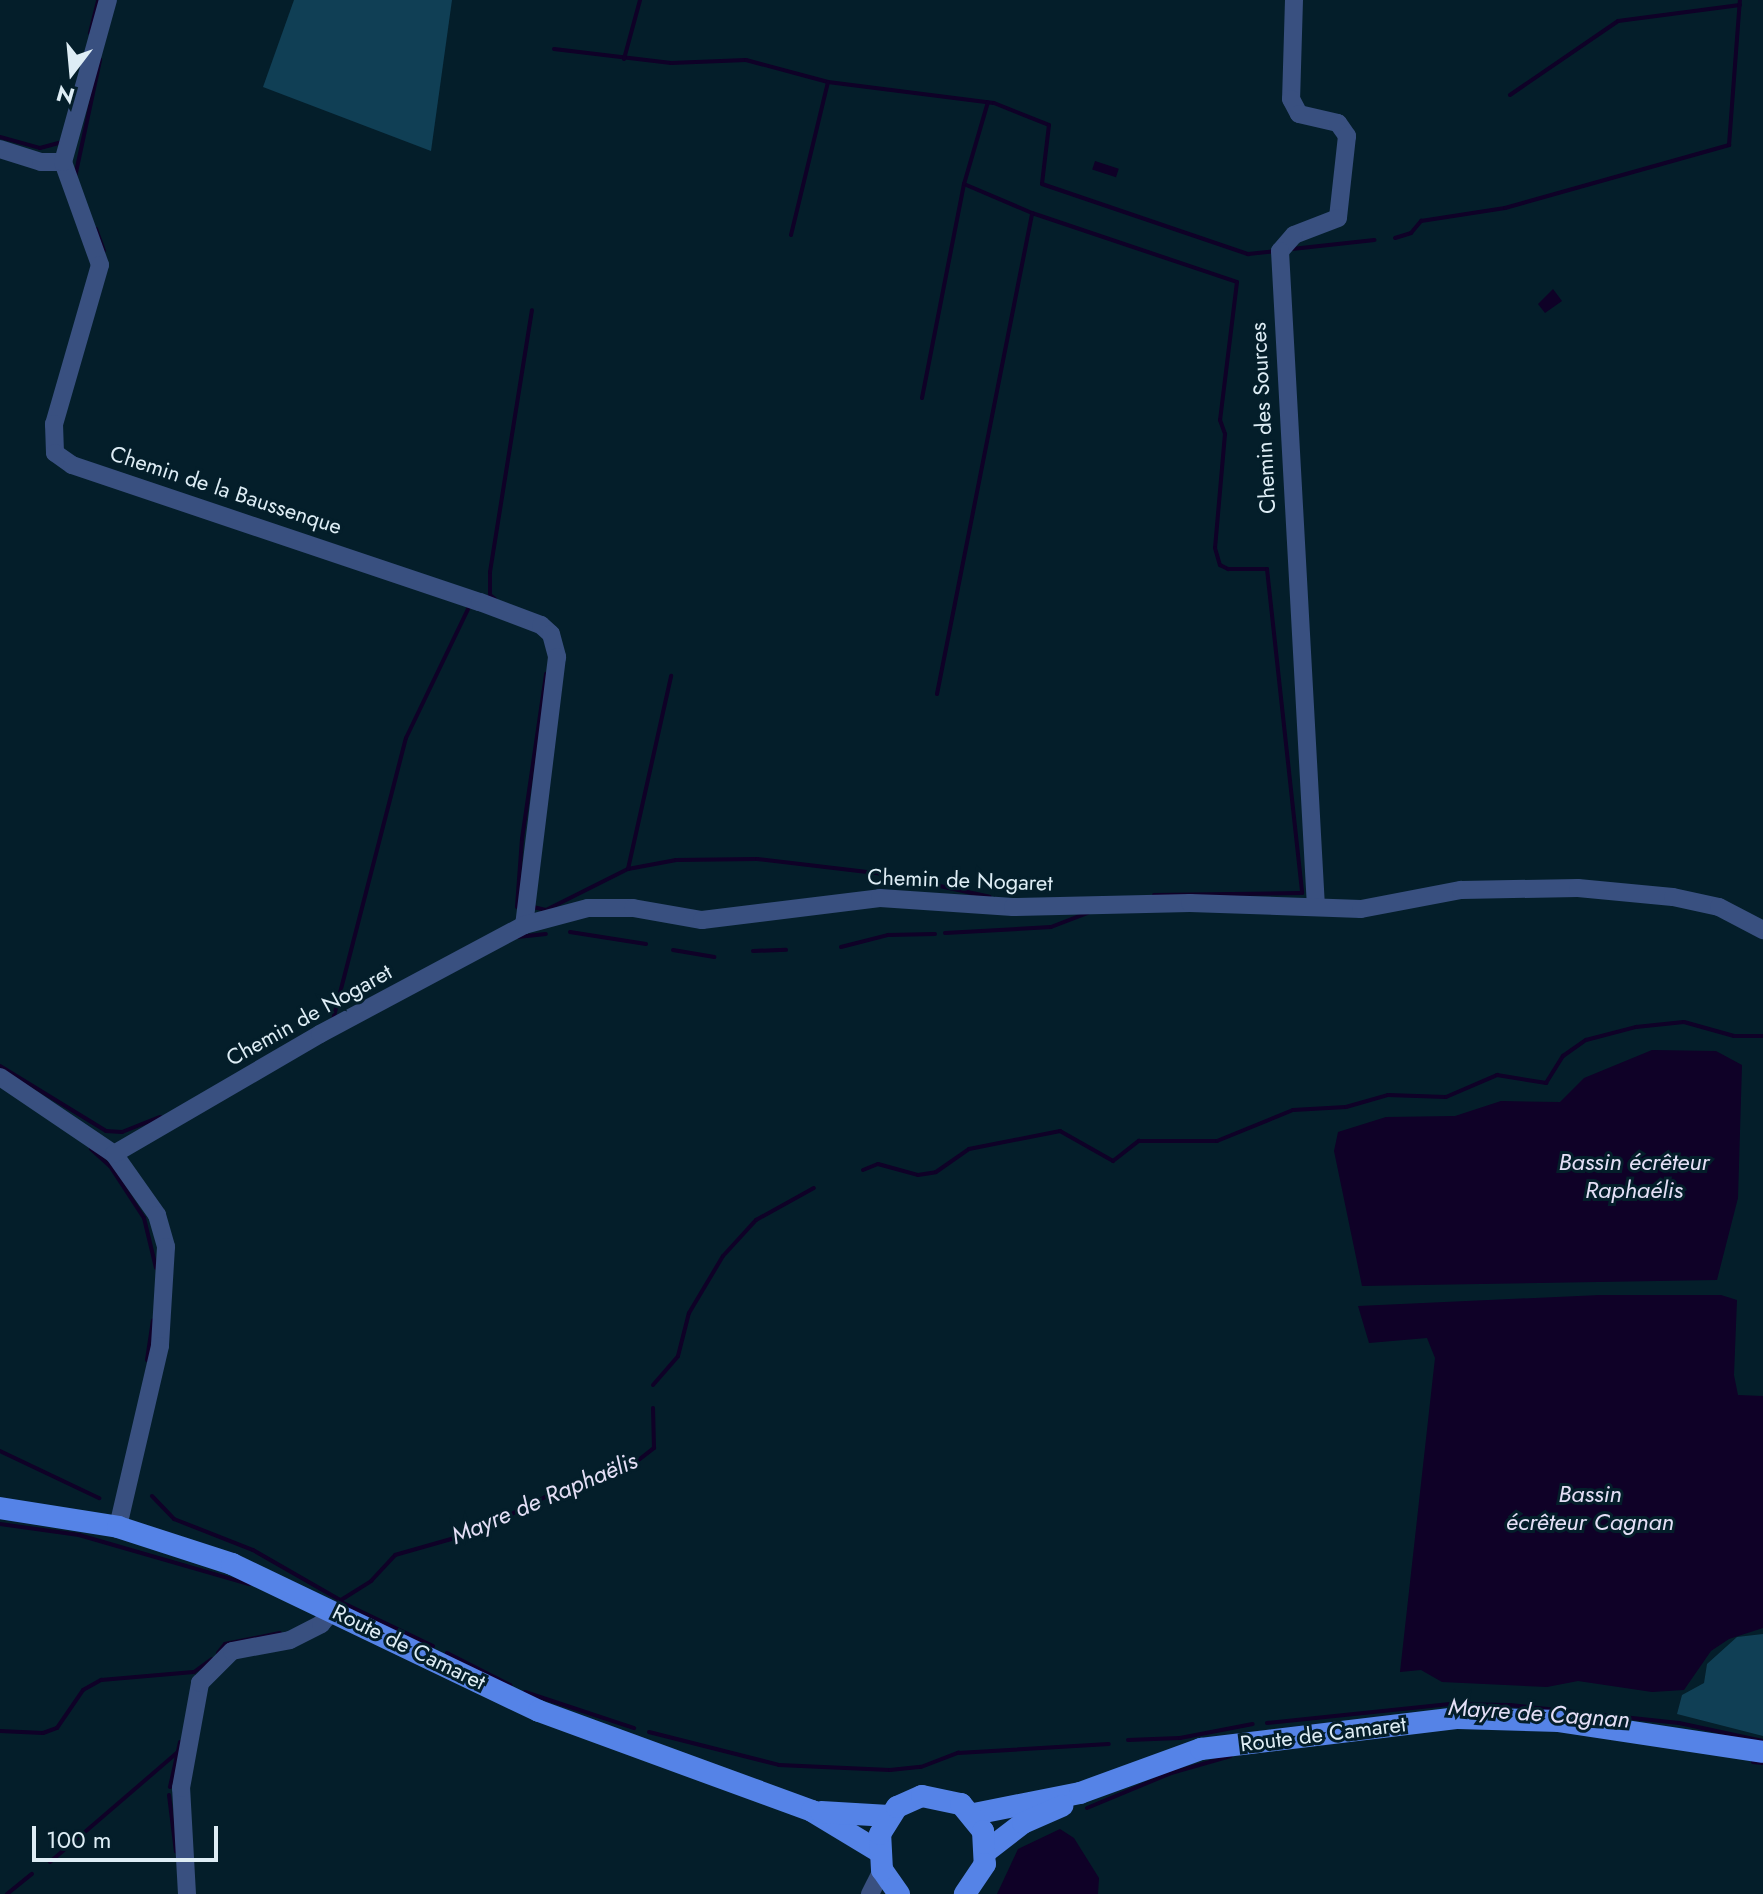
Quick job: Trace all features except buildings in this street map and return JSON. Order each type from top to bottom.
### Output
[{"type":"main road","name":"Route de Camaret","points":[[0,1508],[118,1527],[209,1555],[319,1604],[539,1711],[812,1811],[880,1861],[899,1894]]},
{"type":"main road","name":"Route de Camaret","points":[[965,1894],[980,1876],[988,1850],[1015,1828],[1080,1793],[1201,1749],[1458,1718],[1559,1721],[1763,1752]]},
{"type":"main road","name":"Route de Camaret","points":[[974,1814],[1080,1793]]},
{"type":"main road","points":[[880,1861],[889,1816],[922,1796],[947,1797],[974,1814],[988,1850]]},
{"type":"main road","name":"Route de Camaret","points":[[812,1811],[889,1816]]},
{"type":"street","points":[[0,149],[41,162],[63,162],[108,0]]},
{"type":"street","name":"Chemin des Sources","points":[[1294,0],[1291,99],[1299,114],[1338,123],[1347,136],[1338,218],[1294,235],[1280,251],[1316,907]]},
{"type":"street","name":"Chemin de la Baussenque","points":[[63,162],[100,265],[54,424],[55,453],[72,465],[541,625],[556,644],[524,925]]},
{"type":"street","name":"Chemin de Nogaret","points":[[114,1154],[320,1034],[524,925],[588,908],[633,908],[702,920],[880,898],[1013,907],[1190,903],[1361,909],[1461,890],[1578,888],[1706,904],[1763,930]]},
{"type":"street","points":[[0,1077],[114,1154],[157,1215],[167,1266],[160,1346],[118,1527]]},
{"type":"street","points":[[187,1894],[181,1788],[200,1683],[232,1651],[290,1640],[321,1624],[319,1604]]},
{"type":"street","points":[[870,1894],[880,1861]]},
{"type":"shaded area","points":[[294,0],[452,0],[431,151],[263,87]]},
{"type":"shaded area","points":[[1763,1634],[1763,1736],[1677,1714],[1682,1695],[1704,1683],[1707,1664],[1737,1637]]},
{"type":"water","points":[[1095,161],[1119,169],[1116,177],[1092,170]]},
{"type":"water","points":[[1553,289],[1562,301],[1545,313],[1538,304]]},
{"type":"water","name":"Bassin écrêteur Raphaélis","points":[[1652,1050],[1716,1051],[1742,1065],[1738,1198],[1717,1280],[1362,1286],[1334,1151],[1338,1132],[1386,1117],[1455,1116],[1501,1101],[1560,1102],[1584,1078]]},
{"type":"water","name":"Bassin écrêteur Cagnan","points":[[1600,1295],[1721,1295],[1737,1300],[1734,1375],[1738,1395],[1763,1396],[1763,1628],[1729,1639],[1711,1651],[1684,1690],[1652,1692],[1578,1681],[1547,1687],[1442,1682],[1421,1670],[1400,1672],[1435,1358],[1427,1338],[1369,1343],[1358,1306]]},
{"type":"water","points":[[1060,1829],[1074,1838],[1099,1878],[1098,1894],[997,1894],[1018,1849]]},
{"type":"waterway","points":[[90,33],[98,0]]},
{"type":"waterway","points":[[624,59],[640,0]]},
{"type":"waterway","points":[[1395,238],[1411,233],[1421,221],[1505,208],[1729,145],[1740,0]]},
{"type":"waterway","points":[[1510,95],[1618,21],[1740,5]]},
{"type":"waterway","points":[[554,49],[671,63],[746,60],[828,82],[994,103],[1049,125],[1042,184],[1248,254],[1276,251]]},
{"type":"waterway","points":[[75,177],[100,60]]},
{"type":"waterway","points":[[791,235],[828,82]]},
{"type":"waterway","points":[[922,398],[964,184],[988,102]]},
{"type":"waterway","points":[[0,137],[40,148],[62,142]]},
{"type":"waterway","points":[[964,184],[1032,213],[1237,282],[1220,420],[1225,434],[1215,548],[1220,565],[1228,569],[1267,569],[1302,893],[1154,895]]},
{"type":"waterway","points":[[937,694],[1032,213]]},
{"type":"waterway","points":[[96,229],[104,251]]},
{"type":"waterway","points":[[1292,249],[1375,240]]},
{"type":"waterway","points":[[495,599],[490,595],[490,572],[532,310]]},
{"type":"waterway","points":[[333,1020],[406,738],[470,605]]},
{"type":"waterway","points":[[517,907],[522,839],[546,674]]},
{"type":"waterway","points":[[533,907],[546,910],[628,869],[671,676]]},
{"type":"waterway","points":[[628,869],[676,860],[757,859],[884,874],[990,897]]},
{"type":"waterway","points":[[945,933],[1051,927],[1088,913]]},
{"type":"waterway","points":[[570,932],[646,944]]},
{"type":"waterway","points":[[517,937],[546,934]]},
{"type":"waterway","points":[[841,947],[888,935],[935,934]]},
{"type":"waterway","points":[[673,950],[714,957]]},
{"type":"waterway","points":[[753,951],[786,950]]},
{"type":"waterway","name":"Mayre de Raphaëlis","points":[[863,1170],[878,1164],[918,1175],[936,1172],[969,1149],[1060,1131],[1113,1161],[1139,1141],[1217,1141],[1293,1110],[1346,1107],[1388,1095],[1446,1097],[1497,1075],[1546,1083],[1563,1056],[1586,1040],[1636,1027],[1684,1022],[1734,1036],[1763,1036]]},
{"type":"waterway","points":[[0,1066],[106,1131],[122,1132],[160,1117]]},
{"type":"waterway","points":[[91,1149],[110,1166],[144,1218],[156,1268]]},
{"type":"waterway","name":"Mayre de Raphaëlis","points":[[653,1385],[678,1356],[689,1313],[723,1256],[756,1220],[814,1188]]},
{"type":"waterway","points":[[147,1360],[153,1320]]},
{"type":"waterway","name":"Mayre de Raphaëlis","points":[[341,1600],[371,1581],[395,1555],[476,1532],[545,1497],[636,1462],[654,1448],[653,1408]]},
{"type":"waterway","name":"Mayre de Raphaëlis","points":[[0,1451],[99,1498]]},
{"type":"waterway","name":"Mayre de Raphaëlis","points":[[152,1496],[174,1519],[253,1550],[340,1600]]},
{"type":"waterway","points":[[0,1524],[79,1535],[249,1584]]},
{"type":"waterway","name":"Mayre de Cagnan","points":[[341,1602],[433,1646]]},
{"type":"waterway","name":"Mayre de Cagnan","points":[[218,1653],[225,1644],[280,1633]]},
{"type":"waterway","name":"Mayre de Cagnan","points":[[447,1653],[510,1685]]},
{"type":"waterway","name":"Mayre de Cagnan","points":[[0,1731],[43,1733],[57,1728],[83,1690],[101,1680],[194,1672],[212,1659]]},
{"type":"waterway","name":"Mayre de Cagnan","points":[[525,1692],[634,1728]]},
{"type":"waterway","name":"Mayre de Cagnan","points":[[1267,1723],[1450,1704],[1510,1705],[1679,1723],[1763,1741]]},
{"type":"waterway","name":"Mayre de Cagnan","points":[[1128,1740],[1180,1738],[1253,1724]]},
{"type":"waterway","name":"Mayre de Cagnan","points":[[649,1732],[779,1765],[890,1770],[921,1767],[958,1753],[1109,1744]]},
{"type":"waterway","points":[[170,1787],[180,1742]]},
{"type":"waterway","points":[[50,1862],[178,1752]]},
{"type":"waterway","points":[[1087,1808],[1171,1773],[1231,1756]]},
{"type":"waterway","points":[[1753,1762],[1763,1763]]},
{"type":"waterway","points":[[169,1795],[176,1852]]},
{"type":"waterway","points":[[7,1894],[32,1874]]}]
